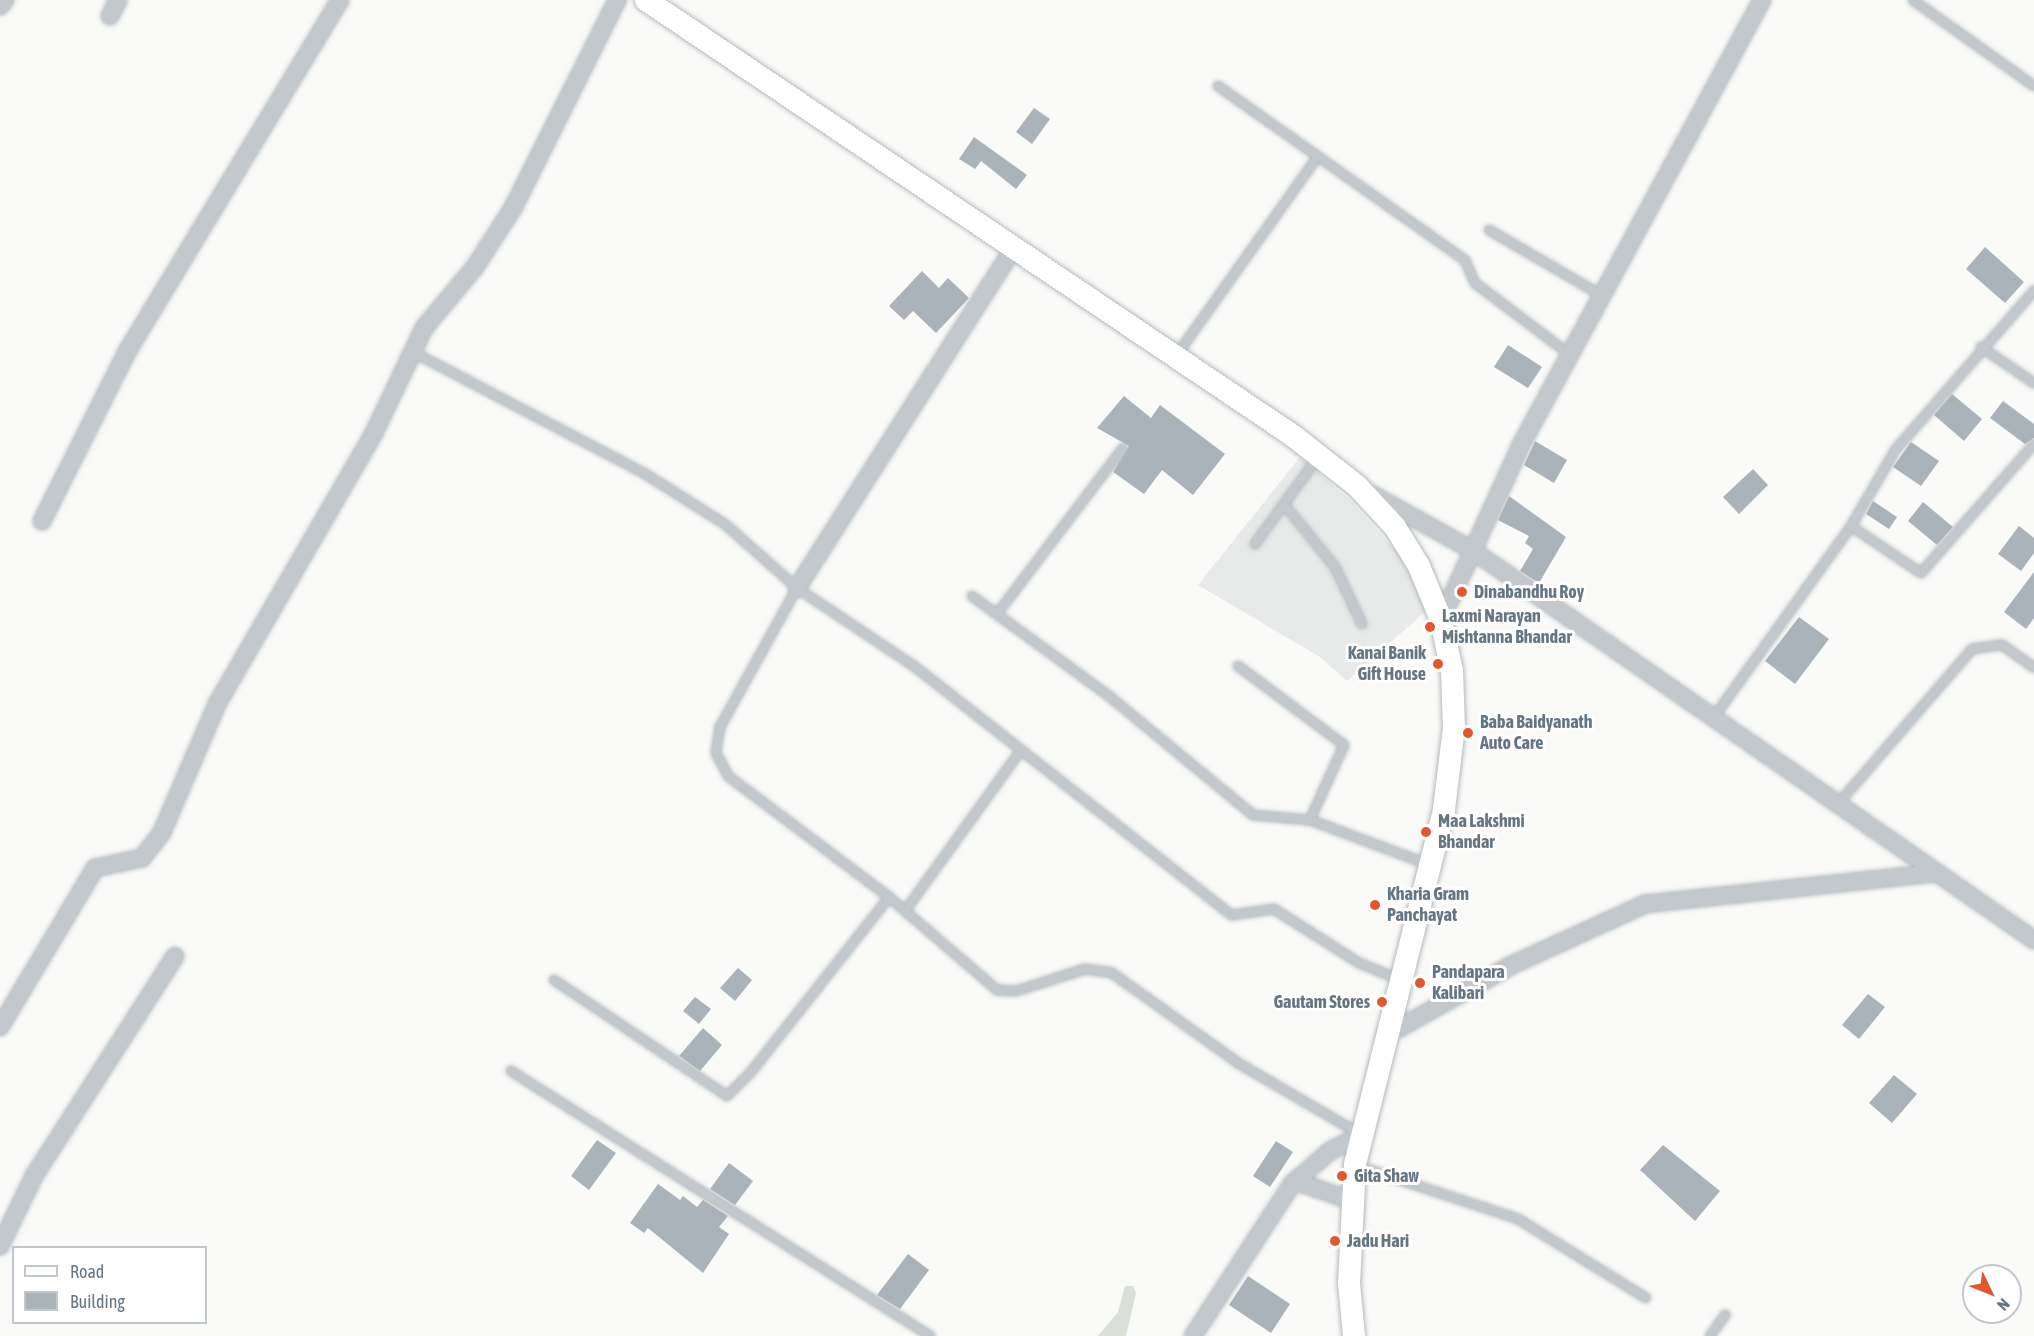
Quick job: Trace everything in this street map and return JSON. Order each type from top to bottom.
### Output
[{"type":"main road","points":[[646,0],[1014,247],[1318,456],[1357,486],[1407,546],[1441,621],[1452,670],[1454,727],[1444,810],[1385,1036],[1355,1165],[1350,1200],[1354,1336]]},
{"type":"street","points":[[0,6],[5,0]]},
{"type":"street","points":[[110,15],[118,0]]},
{"type":"street","points":[[42,521],[128,350],[340,0]]},
{"type":"street","points":[[0,1027],[95,868],[142,858],[162,832],[217,704],[373,435],[424,328],[475,267],[513,208],[617,0]]},
{"type":"street","points":[[1441,621],[1472,550],[1569,354],[1762,0]]},
{"type":"street","points":[[797,588],[1014,247]]},
{"type":"street","points":[[1357,486],[1472,550],[1714,717],[1932,873],[2034,940]]},
{"type":"street","points":[[1385,1036],[1512,965],[1645,904],[1932,873]]},
{"type":"street","points":[[0,1246],[34,1176],[175,956]]},
{"type":"street","points":[[1193,1336],[1295,1181],[1330,1151],[1361,1135]]},
{"type":"street","points":[[1295,1181],[1350,1200]]},
{"type":"lane","points":[[1913,0],[2034,86]]},
{"type":"lane","points":[[1218,86],[1465,260],[1475,283],[1569,354]]},
{"type":"lane","points":[[1176,357],[1318,156]]},
{"type":"lane","points":[[1489,231],[1601,295]]},
{"type":"lane","points":[[1714,717],[1851,526],[1896,449],[1981,347],[2034,291]]},
{"type":"lane","points":[[1981,347],[2034,383]]},
{"type":"lane","points":[[413,352],[647,475],[726,525],[797,588],[914,666],[1232,915],[1274,909],[1359,963],[1401,980]]},
{"type":"lane","points":[[1851,526],[1921,573],[2034,444]]},
{"type":"lane","points":[[997,614],[1123,448]]},
{"type":"lane","points":[[1255,544],[1318,456]]},
{"type":"lane","points":[[1284,504],[1335,567],[1362,624]]},
{"type":"lane","points":[[797,588],[720,727],[719,762],[735,782],[889,897],[997,990],[1016,991],[1085,969],[1112,973],[1238,1064],[1361,1135]]},
{"type":"lane","points":[[972,596],[1109,696],[1253,815],[1310,820],[1430,865]]},
{"type":"lane","points":[[1837,805],[1971,649],[2002,645],[2034,668]]},
{"type":"lane","points":[[1238,666],[1344,745],[1310,820]]},
{"type":"lane","points":[[905,911],[1021,750]]},
{"type":"lane","points":[[554,980],[726,1096],[751,1072],[889,897]]},
{"type":"lane","points":[[511,1071],[930,1336]]},
{"type":"lane","points":[[1355,1165],[1518,1219],[1646,1298]]},
{"type":"lane","points":[[1710,1336],[1725,1316]]},
{"type":"shaded area","points":[[1300,457],[1351,501],[1401,557],[1427,610],[1347,681],[1320,657],[1198,585]]},
{"type":"shaded area","points":[[1125,1286],[1133,1286],[1136,1293],[1126,1336],[1098,1336],[1118,1312]]},
{"type":"building","points":[[1034,108],[1050,119],[1032,144],[1016,132]]},
{"type":"building","points":[[974,137],[1027,175],[1016,189],[981,161],[975,169],[959,159]]},
{"type":"building","points":[[1985,247],[2024,282],[2005,303],[1966,269]]},
{"type":"building","points":[[922,271],[939,288],[948,278],[969,298],[936,333],[913,311],[904,320],[889,306]]},
{"type":"building","points":[[1508,345],[1542,367],[1528,388],[1494,367]]},
{"type":"building","points":[[1952,394],[1982,419],[1964,441],[1934,415]]},
{"type":"building","points":[[1124,396],[1151,418],[1160,405],[1225,454],[1193,495],[1162,470],[1144,494],[1113,472],[1129,446],[1097,428]]},
{"type":"building","points":[[2003,401],[2034,424],[2034,438],[2025,444],[1990,418]]},
{"type":"building","points":[[1535,441],[1567,460],[1554,483],[1524,465]]},
{"type":"building","points":[[1911,442],[1939,461],[1921,486],[1893,467]]},
{"type":"building","points":[[1753,469],[1768,485],[1739,514],[1723,497]]},
{"type":"building","points":[[1509,496],[1566,537],[1539,583],[1520,571],[1533,549],[1525,543],[1529,536],[1498,520]]},
{"type":"building","points":[[1873,501],[1897,517],[1889,529],[1866,514]]},
{"type":"building","points":[[1923,502],[1953,527],[1937,545],[1908,521]]},
{"type":"building","points":[[2019,526],[2034,538],[2034,553],[2021,571],[1998,554]]},
{"type":"building","points":[[2034,572],[2034,618],[2026,629],[2004,612]]},
{"type":"building","points":[[1799,617],[1829,639],[1795,684],[1765,661]]},
{"type":"building","points":[[738,968],[752,980],[735,1001],[720,988]]},
{"type":"building","points":[[1868,994],[1885,1007],[1859,1039],[1842,1025]]},
{"type":"building","points":[[695,997],[711,1009],[699,1024],[683,1011]]},
{"type":"building","points":[[703,1028],[722,1045],[700,1071],[679,1056]]},
{"type":"building","points":[[1894,1075],[1917,1094],[1892,1123],[1869,1103]]},
{"type":"building","points":[[597,1140],[616,1153],[589,1190],[571,1176]]},
{"type":"building","points":[[1276,1141],[1293,1152],[1270,1187],[1253,1176]]},
{"type":"building","points":[[1663,1145],[1720,1191],[1695,1221],[1640,1170]]},
{"type":"building","points":[[729,1163],[753,1181],[735,1205],[710,1189]]},
{"type":"building","points":[[658,1184],[680,1200],[683,1196],[697,1207],[703,1200],[728,1216],[719,1227],[729,1234],[703,1273],[648,1228],[644,1233],[630,1223]]},
{"type":"building","points":[[908,1254],[929,1270],[900,1309],[877,1295]]},
{"type":"building","points":[[1248,1276],[1290,1304],[1271,1333],[1229,1305]]},
{"type":"place","name":"Dinabandhu Roy","points":[[1462,592]]},
{"type":"place","name":"Laxmi Narayan Mishtanna Bhandar","points":[[1430,627]]},
{"type":"place","name":"Kanai Banik Gift House","points":[[1438,664]]},
{"type":"place","name":"Baba Baidyanath Auto Care","points":[[1468,733]]},
{"type":"place","name":"Maa Lakshmi Bhandar","points":[[1426,832]]},
{"type":"place","name":"Kharia Gram Panchayat","points":[[1375,905]]},
{"type":"place","name":"Pandapara Kalibari","points":[[1420,983]]},
{"type":"place","name":"Gautam Stores","points":[[1382,1002]]},
{"type":"place","name":"Gita Shaw","points":[[1342,1176]]},
{"type":"place","name":"Jadu Hari","points":[[1335,1241]]}]
